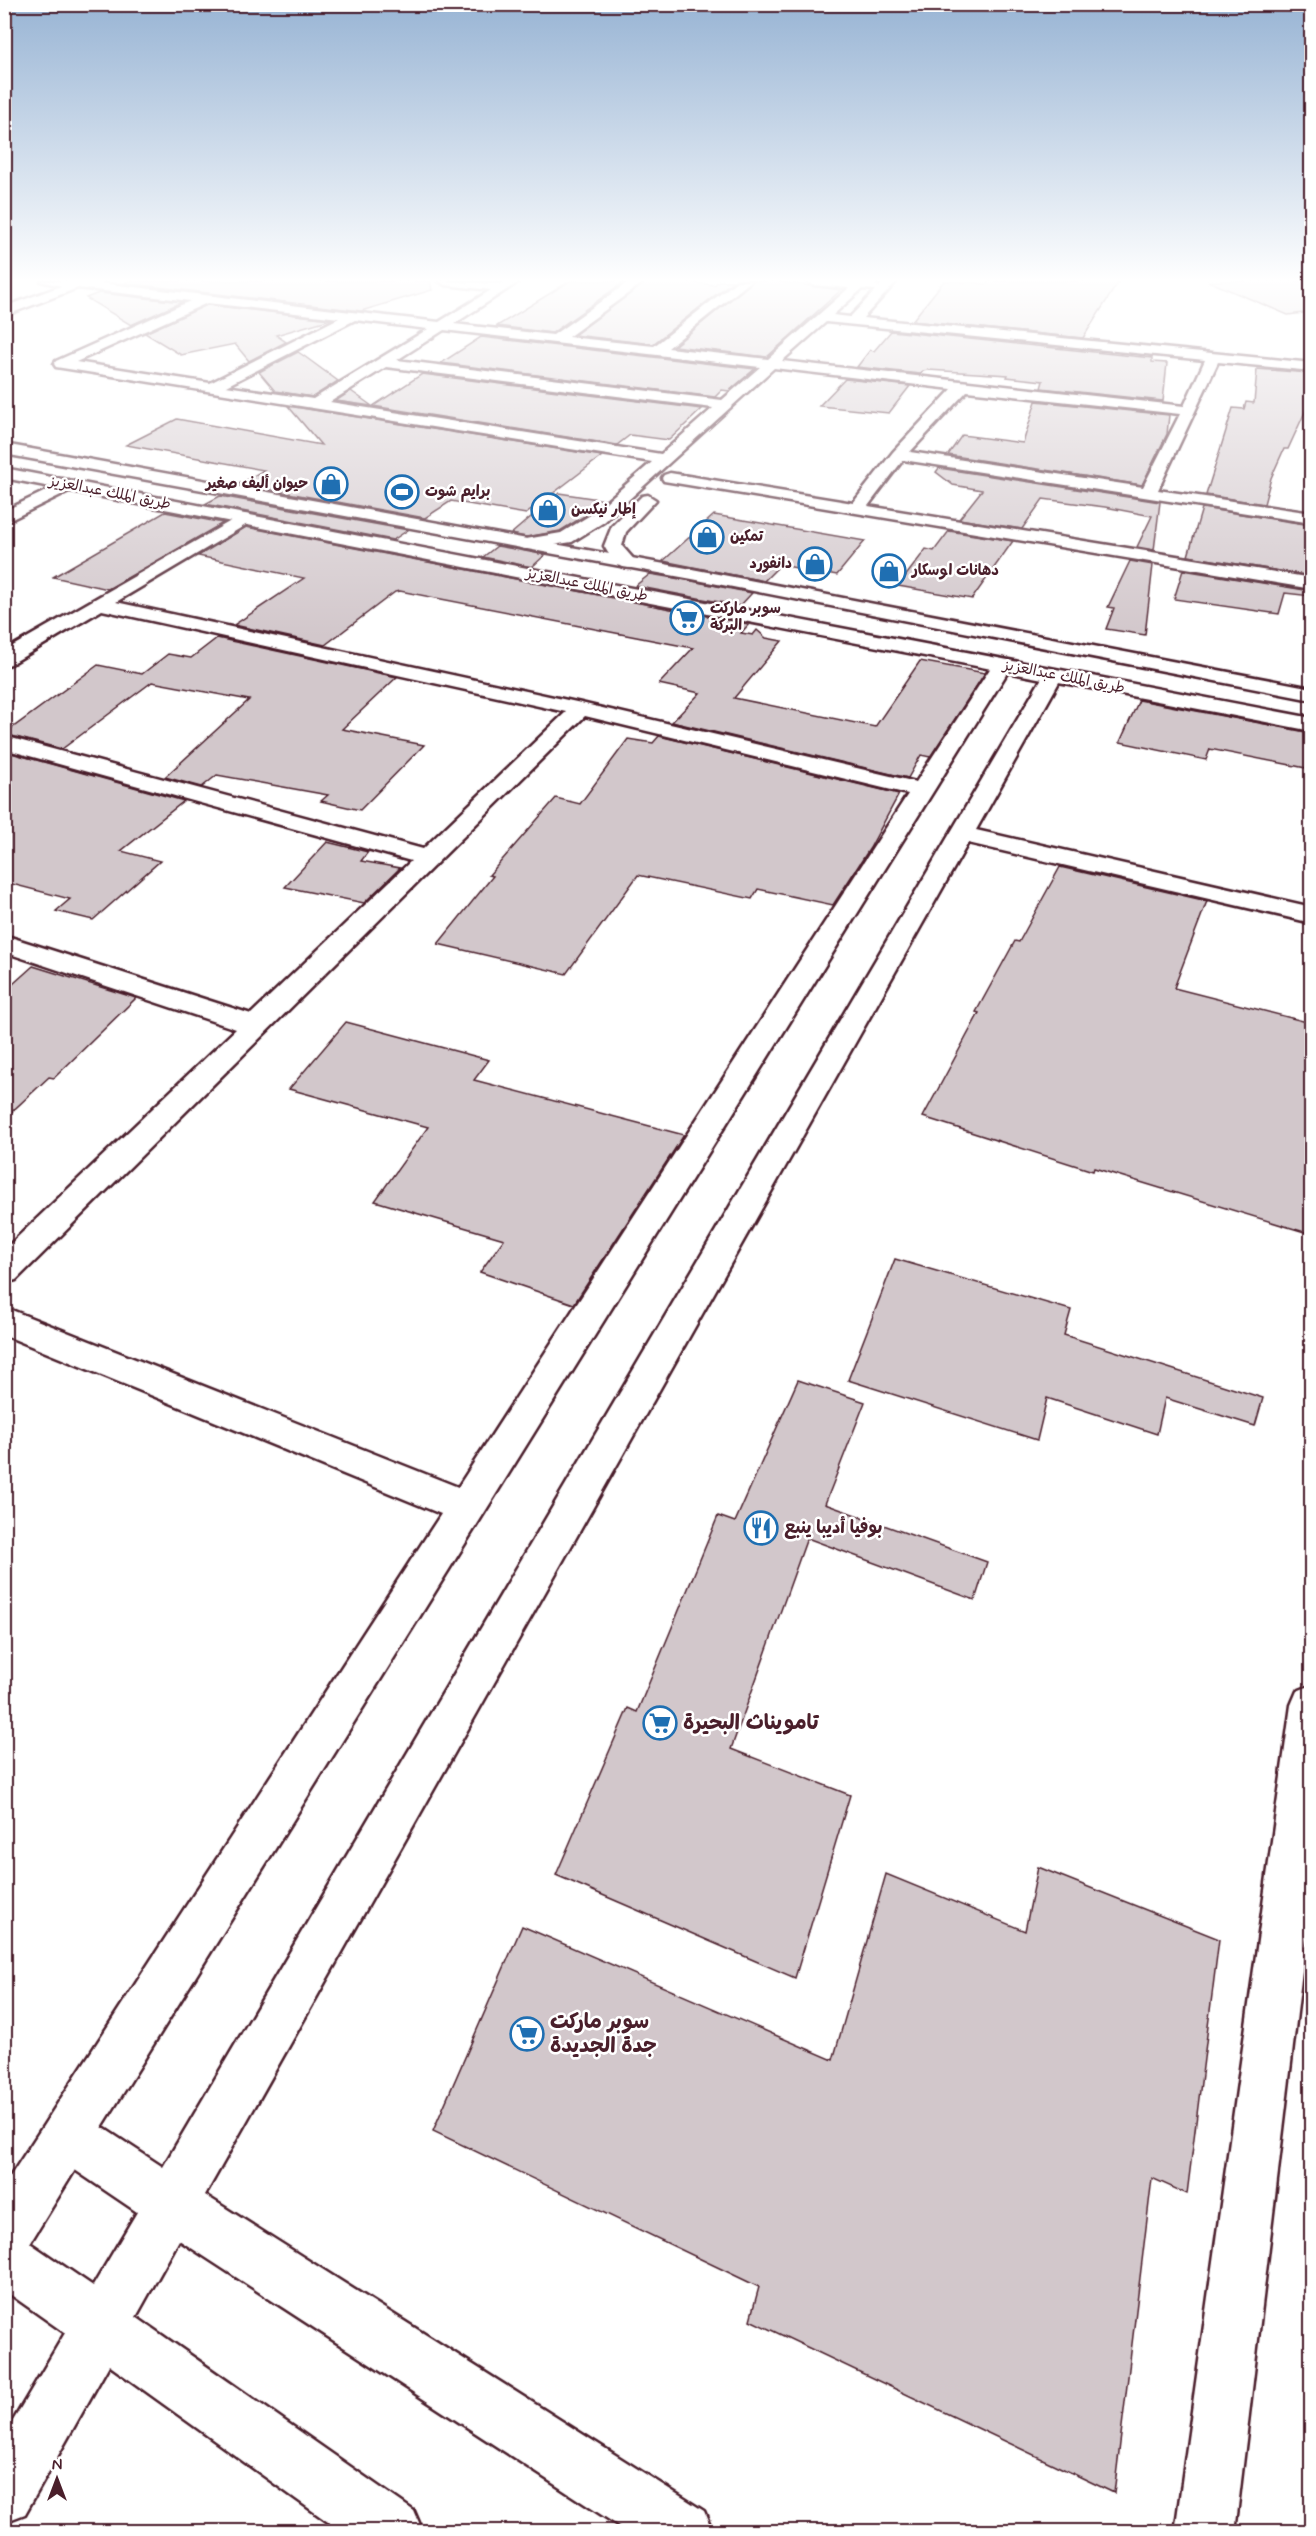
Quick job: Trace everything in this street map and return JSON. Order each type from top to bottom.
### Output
[{"type":"main road","points":[[285,399],[665,459]]},
{"type":"main road","points":[[316,404],[323,399]]},
{"type":"main road","points":[[681,399],[726,405]]},
{"type":"main road","points":[[526,544],[566,538],[588,525],[732,399]]},
{"type":"main road","points":[[857,509],[899,455],[951,399]]},
{"type":"main road","points":[[1084,399],[1189,411]]},
{"type":"main road","points":[[1148,493],[1194,399]]},
{"type":"main road","name":"طريق الملك عبدالعزيز","points":[[4,449],[628,563],[1311,694]]},
{"type":"main road","points":[[899,455],[1311,517]]},
{"type":"main road","points":[[628,563],[613,546],[618,530],[687,464]]},
{"type":"main road","name":"طريق الملك عبدالعزيز","points":[[4,473],[1311,725]]},
{"type":"main road","points":[[670,478],[1311,584]]},
{"type":"main road","points":[[4,518],[69,485]]},
{"type":"main road","points":[[4,660],[243,519]]},
{"type":"main road","points":[[588,525],[618,530]]},
{"type":"main road","points":[[99,604],[581,709],[922,791]]},
{"type":"main road","points":[[4,2235],[1002,666]]},
{"type":"main road","points":[[4,2493],[1053,675]]},
{"type":"main road","points":[[4,1271],[581,709]]},
{"type":"main road","points":[[4,742],[429,858]]},
{"type":"main road","points":[[961,834],[1311,915]]},
{"type":"main road","points":[[4,943],[257,1026]]},
{"type":"main road","points":[[4,1320],[467,1508]]},
{"type":"main road","points":[[1205,2532],[1311,1705]]},
{"type":"main road","points":[[68,2135],[171,2204],[683,2532]]},
{"type":"main road","points":[[4,2257],[393,2532]]},
{"type":"building","points":[[363,399],[372,406],[336,401]]},
{"type":"building","points":[[383,399],[625,399],[702,409],[669,440],[630,435],[617,445],[373,406]]},
{"type":"building","points":[[825,399],[900,399],[889,413],[819,406]]},
{"type":"building","points":[[1254,399],[1310,399],[1288,449],[1284,449],[1271,478],[1264,504],[1206,495],[1233,408],[1244,409],[1246,402],[1254,403]]},
{"type":"building","points":[[1036,401],[1169,415],[1167,434],[1142,485],[948,455],[962,435],[1023,443]]},
{"type":"building","points":[[288,406],[602,456],[526,514],[451,501],[425,518],[239,484],[264,470],[126,445],[177,419],[321,445]]},
{"type":"building","points":[[939,468],[1160,502],[1154,550],[1137,547],[1152,516],[1105,507],[1043,499],[1022,529],[959,519],[982,490],[953,485],[936,472]]},
{"type":"building","points":[[559,493],[605,500],[591,512],[560,531],[526,537],[511,534]]},
{"type":"building","points":[[220,496],[408,530],[393,540],[205,504]]},
{"type":"building","points":[[1202,508],[1311,525],[1311,576],[1188,556]]},
{"type":"building","points":[[165,512],[223,523],[108,589],[53,577]]},
{"type":"building","points":[[714,515],[865,541],[837,575],[780,565],[764,581],[663,561]]},
{"type":"building","points":[[246,527],[749,624],[741,633],[753,635],[757,630],[766,638],[782,641],[734,698],[875,727],[920,661],[985,673],[930,757],[921,755],[908,778],[672,722],[700,693],[659,684],[693,648],[400,591],[395,592],[325,645],[234,625],[304,578],[198,556]]},
{"type":"building","points":[[949,531],[1013,541],[972,599],[898,586],[926,549],[934,551]]},
{"type":"building","points":[[497,546],[545,555],[532,567],[483,557]]},
{"type":"building","points":[[1130,561],[1153,565],[1145,635],[1106,629],[1114,608],[1108,607]]},
{"type":"building","points":[[1183,570],[1311,591],[1311,596],[1285,593],[1279,614],[1174,599]]},
{"type":"building","points":[[650,574],[752,593],[740,606],[635,586]]},
{"type":"building","points":[[217,638],[397,677],[342,729],[424,745],[360,810],[321,801],[328,795],[217,775],[202,787],[165,777],[249,700],[152,682],[62,749],[4,734],[98,665],[142,674],[168,654],[191,658]]},
{"type":"building","points":[[1139,700],[1311,733],[1311,769],[1210,749],[1206,760],[1120,742]]},
{"type":"building","points":[[659,736],[899,794],[870,848],[833,905],[758,889],[752,899],[638,875],[566,974],[438,944],[493,876],[489,875],[556,798],[580,804],[628,739],[653,743]]},
{"type":"building","points":[[4,751],[184,801],[121,851],[160,861],[93,920],[56,911],[70,899],[4,882]]},
{"type":"building","points":[[327,842],[368,852],[361,861],[400,868],[364,903],[285,887]]},
{"type":"building","points":[[1060,867],[1207,901],[1174,988],[1311,1023],[1311,1234],[1094,1168],[1093,1171],[923,1117],[979,1013],[976,1012],[1015,941],[1019,942]]},
{"type":"building","points":[[33,966],[136,998],[54,1078],[49,1077],[4,1119],[4,992]]},
{"type":"building","points":[[346,1022],[489,1060],[474,1080],[684,1135],[574,1304],[480,1272],[504,1239],[375,1201],[428,1127],[289,1089]]},
{"type":"building","points":[[895,1259],[1071,1310],[1064,1335],[1263,1398],[1255,1426],[1165,1398],[1157,1434],[1047,1398],[1037,1440],[848,1380]]},
{"type":"building","points":[[798,1380],[865,1402],[825,1504],[987,1562],[975,1600],[807,1538],[731,1749],[850,1795],[795,1978],[556,1875],[628,1708],[637,1712],[718,1516],[735,1522]]},
{"type":"building","points":[[1038,1867],[1219,1939],[1187,2194],[1152,2178],[1114,2493],[750,2320],[759,2287],[433,2131],[522,1926],[833,2060],[886,1874],[1025,1931]]},
{"type":"place","name":"حيوان أليف صغير","points":[[331,484]]},
{"type":"place","name":"برايم شوت","points":[[402,492]]},
{"type":"place","name":"إطار نيكسن","points":[[548,510]]},
{"type":"place","name":"تمكين","points":[[707,537]]},
{"type":"place","name":"دانفورد","points":[[815,564]]},
{"type":"place","name":"دهانات اوسكار","points":[[889,571]]},
{"type":"place","name":"سوبر ماركت البركة","points":[[687,618]]},
{"type":"place","name":"بوفيا أديبا ينبع","points":[[761,1528]]},
{"type":"place","name":"تامويناث البحيرة","points":[[660,1723]]},
{"type":"place","name":"سوبر ماركت جدة الجديدة","points":[[527,2034]]}]
